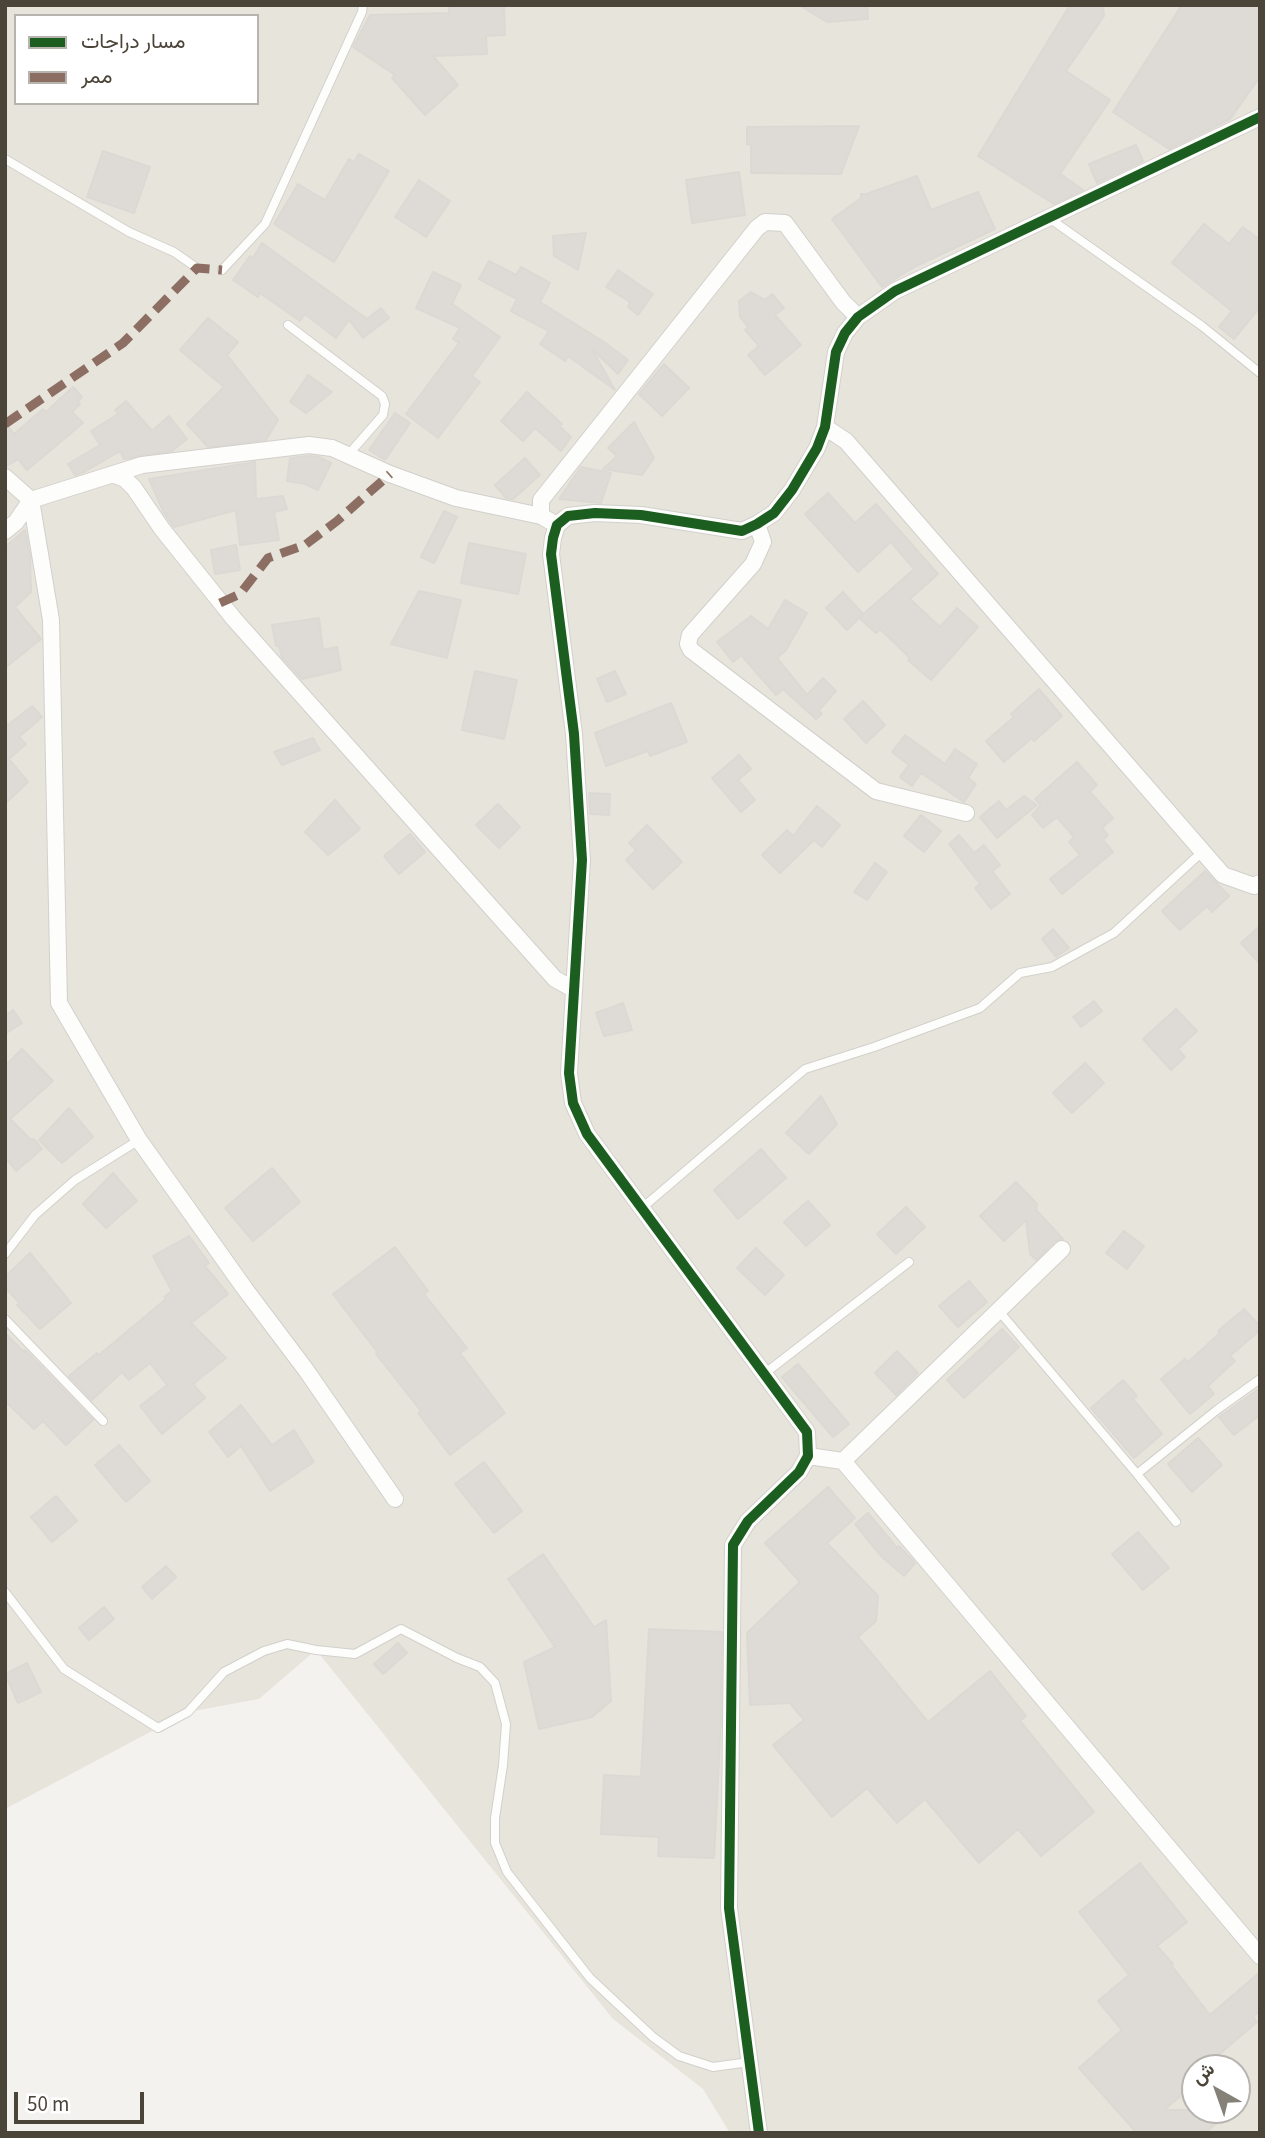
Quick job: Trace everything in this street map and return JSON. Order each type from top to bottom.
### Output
[{"type":"street","points":[[759,2133],[729,1908],[733,1545],[748,1521],[799,1472],[808,1456],[807,1433],[587,1134],[573,1104],[569,1073],[582,860],[573,734],[551,554],[552,538],[557,525],[568,516],[595,513],[641,514],[742,531],[757,524],[774,513],[792,490],[817,448],[825,427],[836,352],[845,333],[858,317],[895,291],[1260,117]]},
{"type":"street","points":[[541,516],[541,500],[757,228],[765,222],[785,223],[843,302],[858,317]]},
{"type":"street","points":[[825,427],[846,441],[1223,875],[1254,886],[1260,883]]},
{"type":"street","points":[[5,531],[16,522],[31,500],[103,476],[115,475],[142,465],[309,445],[332,448],[390,474],[456,498],[541,516],[557,525]]},
{"type":"street","points":[[115,475],[125,479],[134,488],[162,529],[220,603],[261,650],[555,979],[573,989]]},
{"type":"street","points":[[5,477],[31,500],[51,620],[59,1003],[139,1140],[306,1370],[395,1499]]},
{"type":"street","points":[[757,524],[763,542],[753,564],[690,635],[688,644],[691,650],[876,791],[965,813]]},
{"type":"street","points":[[844,1461],[1062,1249]]},
{"type":"street","points":[[808,1456],[844,1461],[1260,1956]]},
{"type":"lane","points":[[222,270],[265,223],[363,5]]},
{"type":"lane","points":[[5,159],[129,232],[174,252],[197,268]]},
{"type":"lane","points":[[1049,218],[1202,326],[1260,373]]},
{"type":"lane","points":[[288,325],[382,396],[385,404],[383,415],[348,455]]},
{"type":"lane","points":[[642,1208],[804,1069],[874,1047],[980,1008],[1020,973],[1052,967],[1114,933],[1203,851]]},
{"type":"lane","points":[[5,1254],[35,1215],[75,1180],[139,1140]]},
{"type":"lane","points":[[764,1374],[909,1262]]},
{"type":"lane","points":[[998,1311],[1176,1522]]},
{"type":"lane","points":[[5,1319],[103,1421]]},
{"type":"lane","points":[[1137,1474],[1260,1379]]},
{"type":"lane","points":[[5,1592],[64,1668],[158,1728],[188,1712],[224,1672],[264,1651],[287,1644],[355,1654],[401,1629],[480,1667],[495,1683],[506,1724],[495,1818],[495,1843],[508,1872],[590,1978],[653,2037],[679,2056],[713,2067],[749,2062]]},
{"type":"shaded area","points":[[5,5],[1260,5],[1260,2133],[730,2133],[703,2089],[613,2019],[316,1650],[259,1699],[188,1712],[5,1809]]},
{"type":"building","points":[[504,5],[505,35],[486,36],[487,54],[433,56],[458,85],[425,115],[392,78],[395,75],[353,47],[370,15],[449,13],[449,6]]},
{"type":"building","points":[[799,5],[867,5],[868,19],[827,22]]},
{"type":"building","points":[[1070,5],[1103,5],[1104,16],[1066,71],[1110,100],[1058,177],[1062,175],[1083,190],[1054,204],[978,156]]},
{"type":"building","points":[[1182,5],[1260,5],[1260,77],[1230,119],[1169,149],[1113,112]]},
{"type":"building","points":[[859,126],[841,174],[751,173],[751,145],[747,144],[747,127]]},
{"type":"building","points":[[1136,145],[1143,161],[1097,183],[1089,164]]},
{"type":"building","points":[[103,151],[150,167],[134,213],[87,197]]},
{"type":"building","points":[[359,154],[389,171],[334,262],[274,224],[298,184],[325,200],[349,159],[354,162]]},
{"type":"building","points":[[739,172],[745,215],[692,223],[686,180]]},
{"type":"building","points":[[917,176],[931,210],[978,192],[995,229],[916,266],[882,287],[832,219],[861,198],[861,194]]},
{"type":"building","points":[[419,180],[450,201],[426,237],[395,217]]},
{"type":"building","points":[[1204,224],[1229,244],[1243,227],[1260,240],[1260,307],[1234,339],[1219,327],[1232,311],[1172,263]]},
{"type":"building","points":[[586,233],[578,270],[554,256],[553,236]]},
{"type":"building","points":[[262,243],[367,319],[381,308],[389,318],[363,338],[349,320],[336,338],[305,314],[300,321],[260,293],[258,297],[233,280],[250,256],[253,258]]},
{"type":"building","points":[[489,261],[516,275],[521,267],[550,283],[540,302],[628,360],[618,374],[592,349],[615,390],[568,356],[565,361],[540,344],[549,331],[511,311],[517,299],[479,279]]},
{"type":"building","points":[[618,270],[653,294],[638,315],[628,307],[630,302],[606,287]]},
{"type":"building","points":[[433,272],[461,285],[452,304],[500,337],[472,376],[480,382],[438,438],[406,414],[459,343],[453,339],[460,328],[416,308]]},
{"type":"building","points":[[751,292],[765,300],[772,294],[784,308],[775,315],[801,345],[765,375],[748,355],[759,346],[745,330],[748,327],[740,317],[739,301]]},
{"type":"building","points":[[208,318],[238,342],[227,355],[278,420],[266,440],[208,447],[187,424],[224,387],[180,350]]},
{"type":"building","points":[[664,364],[689,388],[662,416],[639,394]]},
{"type":"building","points":[[308,375],[332,392],[306,413],[290,402]]},
{"type":"building","points":[[73,387],[82,397],[78,402],[80,404],[72,412],[83,423],[27,470],[18,459],[5,467],[5,423],[14,434],[43,409],[46,412]]},
{"type":"building","points":[[527,392],[562,424],[559,426],[571,437],[561,451],[535,428],[523,441],[501,421]]},
{"type":"building","points":[[126,401],[152,431],[169,416],[187,439],[172,451],[124,459],[120,451],[75,475],[68,464],[100,445],[91,431],[118,414],[115,410]]},
{"type":"building","points":[[395,413],[410,423],[385,460],[369,450]]},
{"type":"building","points":[[634,422],[654,458],[642,475],[603,469],[617,456],[608,448]]},
{"type":"building","points":[[309,456],[331,463],[318,490],[305,484],[287,481],[290,458]]},
{"type":"building","points":[[525,458],[540,475],[513,499],[506,498],[495,485]]},
{"type":"building","points":[[255,462],[256,499],[283,496],[287,509],[274,512],[279,540],[240,545],[236,510],[174,527],[164,513],[149,479]]},
{"type":"building","points":[[581,467],[611,473],[601,503],[559,499]]},
{"type":"building","points":[[828,493],[855,523],[876,504],[938,574],[910,599],[940,627],[957,608],[978,627],[931,680],[908,660],[910,658],[880,629],[876,633],[859,618],[914,569],[891,542],[858,572],[805,514]]},
{"type":"building","points":[[444,511],[457,517],[434,563],[421,557]]},
{"type":"building","points":[[25,530],[30,557],[31,592],[15,607],[41,639],[5,668],[5,547]]},
{"type":"building","points":[[469,543],[526,554],[518,594],[461,583]]},
{"type":"building","points":[[236,545],[240,570],[215,574],[211,550]]},
{"type":"building","points":[[419,591],[461,600],[447,658],[391,644]]},
{"type":"building","points":[[843,592],[863,614],[847,630],[826,608]]},
{"type":"building","points":[[785,600],[807,613],[786,650],[777,658],[807,695],[823,678],[836,691],[819,710],[822,714],[816,719],[783,689],[776,695],[741,655],[733,662],[717,642],[751,616],[768,629]]},
{"type":"building","points":[[319,618],[323,650],[337,647],[341,670],[302,679],[282,657],[279,646],[276,646],[272,625]]},
{"type":"building","points":[[475,671],[517,680],[504,739],[462,730]]},
{"type":"building","points":[[615,671],[626,694],[607,702],[597,679]]},
{"type":"building","points":[[1039,689],[1062,716],[1034,741],[1032,738],[1004,762],[986,741],[1014,717],[1011,714]]},
{"type":"building","points":[[863,701],[885,725],[866,743],[844,719]]},
{"type":"building","points":[[671,703],[687,742],[650,756],[648,751],[606,766],[595,733]]},
{"type":"building","points":[[32,706],[42,717],[19,737],[26,744],[9,759],[28,782],[5,804],[5,722],[8,725]]},
{"type":"building","points":[[905,735],[945,764],[955,749],[977,764],[968,778],[976,784],[964,802],[921,773],[912,786],[900,777],[909,765],[892,752]]},
{"type":"building","points":[[313,738],[320,750],[282,765],[274,752]]},
{"type":"building","points":[[739,755],[751,769],[738,780],[755,800],[741,812],[712,778]]},
{"type":"building","points":[[1077,762],[1097,785],[1090,792],[1113,818],[1102,828],[1108,835],[1103,840],[1113,852],[1062,894],[1050,879],[1080,855],[1069,842],[1074,837],[1057,817],[1043,828],[1032,815],[1041,805],[1035,799]]},
{"type":"building","points":[[589,793],[610,794],[609,815],[590,814]]},
{"type":"building","points":[[1024,796],[1037,805],[997,838],[980,817],[999,801],[1006,810]]},
{"type":"building","points":[[335,800],[360,829],[328,855],[305,832]]},
{"type":"building","points":[[498,804],[520,827],[499,848],[476,825]]},
{"type":"building","points":[[817,806],[840,825],[822,847],[814,840],[780,873],[762,855],[787,830],[793,836]]},
{"type":"building","points":[[921,815],[941,831],[924,852],[904,836]]},
{"type":"building","points":[[647,825],[682,862],[653,889],[626,860],[636,850],[629,843]]},
{"type":"building","points":[[410,834],[425,852],[399,874],[384,856]]},
{"type":"building","points":[[959,835],[974,853],[984,845],[1000,865],[992,871],[1010,894],[991,909],[975,888],[980,884],[949,844]]},
{"type":"building","points":[[875,863],[887,872],[867,900],[854,892]]},
{"type":"building","points":[[1205,871],[1229,896],[1212,912],[1207,906],[1180,930],[1162,911]]},
{"type":"building","points":[[1260,926],[1260,964],[1241,943]]},
{"type":"building","points":[[1053,929],[1069,948],[1056,957],[1042,939]]},
{"type":"building","points":[[1094,1001],[1102,1011],[1081,1027],[1073,1017]]},
{"type":"building","points":[[623,1003],[632,1030],[604,1036],[596,1013]]},
{"type":"building","points":[[1176,1009],[1197,1031],[1178,1049],[1185,1057],[1171,1070],[1143,1039]]},
{"type":"building","points":[[13,1010],[22,1023],[5,1034],[5,1016]]},
{"type":"building","points":[[22,1049],[53,1081],[10,1119],[42,1149],[16,1171],[5,1157],[5,1066]]},
{"type":"building","points":[[1085,1063],[1104,1083],[1072,1113],[1053,1093]]},
{"type":"building","points":[[821,1096],[837,1124],[809,1154],[786,1133]]},
{"type":"building","points":[[69,1108],[93,1137],[62,1163],[39,1140]]},
{"type":"building","points":[[761,1149],[786,1178],[738,1219],[714,1190]]},
{"type":"building","points":[[272,1168],[300,1202],[253,1241],[225,1208]]},
{"type":"building","points":[[113,1173],[137,1201],[106,1228],[83,1204]]},
{"type":"building","points":[[1016,1182],[1037,1204],[1036,1210],[1063,1239],[1055,1241],[1036,1260],[1030,1254],[1026,1220],[1004,1241],[980,1216]]},
{"type":"building","points":[[808,1201],[830,1225],[806,1246],[784,1222]]},
{"type":"building","points":[[906,1207],[925,1227],[896,1254],[877,1234]]},
{"type":"building","points":[[1124,1231],[1144,1246],[1127,1269],[1106,1253]]},
{"type":"building","points":[[189,1236],[209,1263],[205,1266],[228,1294],[191,1323],[226,1358],[193,1384],[205,1398],[162,1434],[140,1406],[167,1385],[150,1363],[129,1380],[122,1372],[92,1400],[69,1376],[97,1353],[99,1355],[166,1299],[164,1297],[172,1291],[153,1256]]},
{"type":"building","points":[[395,1247],[428,1291],[424,1294],[467,1348],[460,1353],[505,1413],[450,1455],[418,1413],[421,1411],[333,1294]]},
{"type":"building","points":[[756,1248],[784,1275],[765,1295],[737,1268]]},
{"type":"building","points":[[30,1253],[71,1303],[40,1329],[5,1288],[5,1277]]},
{"type":"building","points":[[969,1281],[987,1302],[958,1327],[939,1306]]},
{"type":"building","points":[[1244,1309],[1260,1326],[1260,1330],[1230,1356],[1235,1361],[1208,1386],[1214,1394],[1190,1414],[1161,1379],[1185,1359],[1188,1362]]},
{"type":"building","points":[[1002,1329],[1019,1347],[964,1398],[947,1380]]},
{"type":"building","points":[[5,1333],[93,1420],[66,1445],[43,1421],[34,1429],[5,1401]]},
{"type":"building","points":[[897,1351],[918,1373],[896,1395],[875,1373]]},
{"type":"building","points":[[798,1364],[849,1424],[833,1437],[782,1377]]},
{"type":"building","points":[[1123,1380],[1137,1396],[1133,1399],[1162,1434],[1134,1458],[1091,1408]]},
{"type":"building","points":[[1260,1388],[1260,1415],[1234,1435],[1219,1417]]},
{"type":"building","points":[[241,1405],[272,1445],[294,1430],[314,1462],[270,1491],[241,1446],[228,1457],[209,1432]]},
{"type":"building","points":[[1198,1438],[1222,1465],[1192,1492],[1168,1464]]},
{"type":"building","points":[[119,1445],[150,1481],[126,1502],[95,1465]]},
{"type":"building","points":[[484,1462],[522,1511],[494,1533],[455,1484]]},
{"type":"building","points":[[828,1487],[855,1518],[827,1543],[878,1596],[876,1621],[858,1637],[928,1722],[990,1671],[1026,1716],[1020,1721],[1094,1812],[1041,1856],[1018,1829],[979,1863],[925,1799],[897,1823],[867,1788],[832,1817],[773,1745],[804,1720],[790,1703],[750,1705],[747,1633],[800,1582],[765,1543]]},
{"type":"building","points":[[56,1496],[77,1521],[52,1542],[31,1517]]},
{"type":"building","points":[[868,1513],[897,1548],[899,1546],[915,1563],[904,1576],[882,1557],[855,1524]]},
{"type":"building","points":[[1138,1532],[1169,1568],[1143,1590],[1112,1554]]},
{"type":"building","points":[[543,1554],[594,1627],[606,1620],[611,1701],[592,1717],[539,1729],[524,1662],[555,1647],[508,1579]]},
{"type":"building","points":[[166,1566],[176,1577],[152,1599],[142,1587]]},
{"type":"building","points":[[104,1607],[114,1619],[89,1640],[79,1628]]},
{"type":"building","points":[[649,1629],[722,1632],[721,1720],[714,1858],[658,1856],[659,1837],[601,1834],[604,1775],[641,1777]]},
{"type":"building","points":[[398,1643],[407,1653],[383,1674],[374,1664]]},
{"type":"building","points":[[27,1663],[41,1692],[18,1703],[5,1674]]},
{"type":"building","points":[[1140,1863],[1187,1922],[1157,1946],[1210,2015],[1260,1972],[1260,2011],[1253,2017],[1257,2022],[1219,2054],[1181,2054],[1181,2096],[1164,2110],[1181,2110],[1181,2124],[1216,2124],[1205,2133],[1137,2133],[1079,2068],[1122,2030],[1098,2001],[1129,1975],[1079,1912]]},
{"type":"marked path","points":[[5,424],[123,343],[197,268],[222,270]]},
{"type":"marked path","points":[[220,603],[240,594],[268,558],[305,545],[390,474]]},
{"type":"cycle path","points":[[759,2133],[729,1908],[733,1545],[748,1521],[799,1472],[808,1456],[807,1432],[587,1134],[573,1103],[569,1073],[582,860],[574,734],[551,554],[553,538],[557,525],[568,516],[595,513],[641,515],[742,531],[757,524],[774,513],[792,490],[817,448],[825,427],[836,352],[845,333],[858,317],[895,291],[1260,117]]}]
